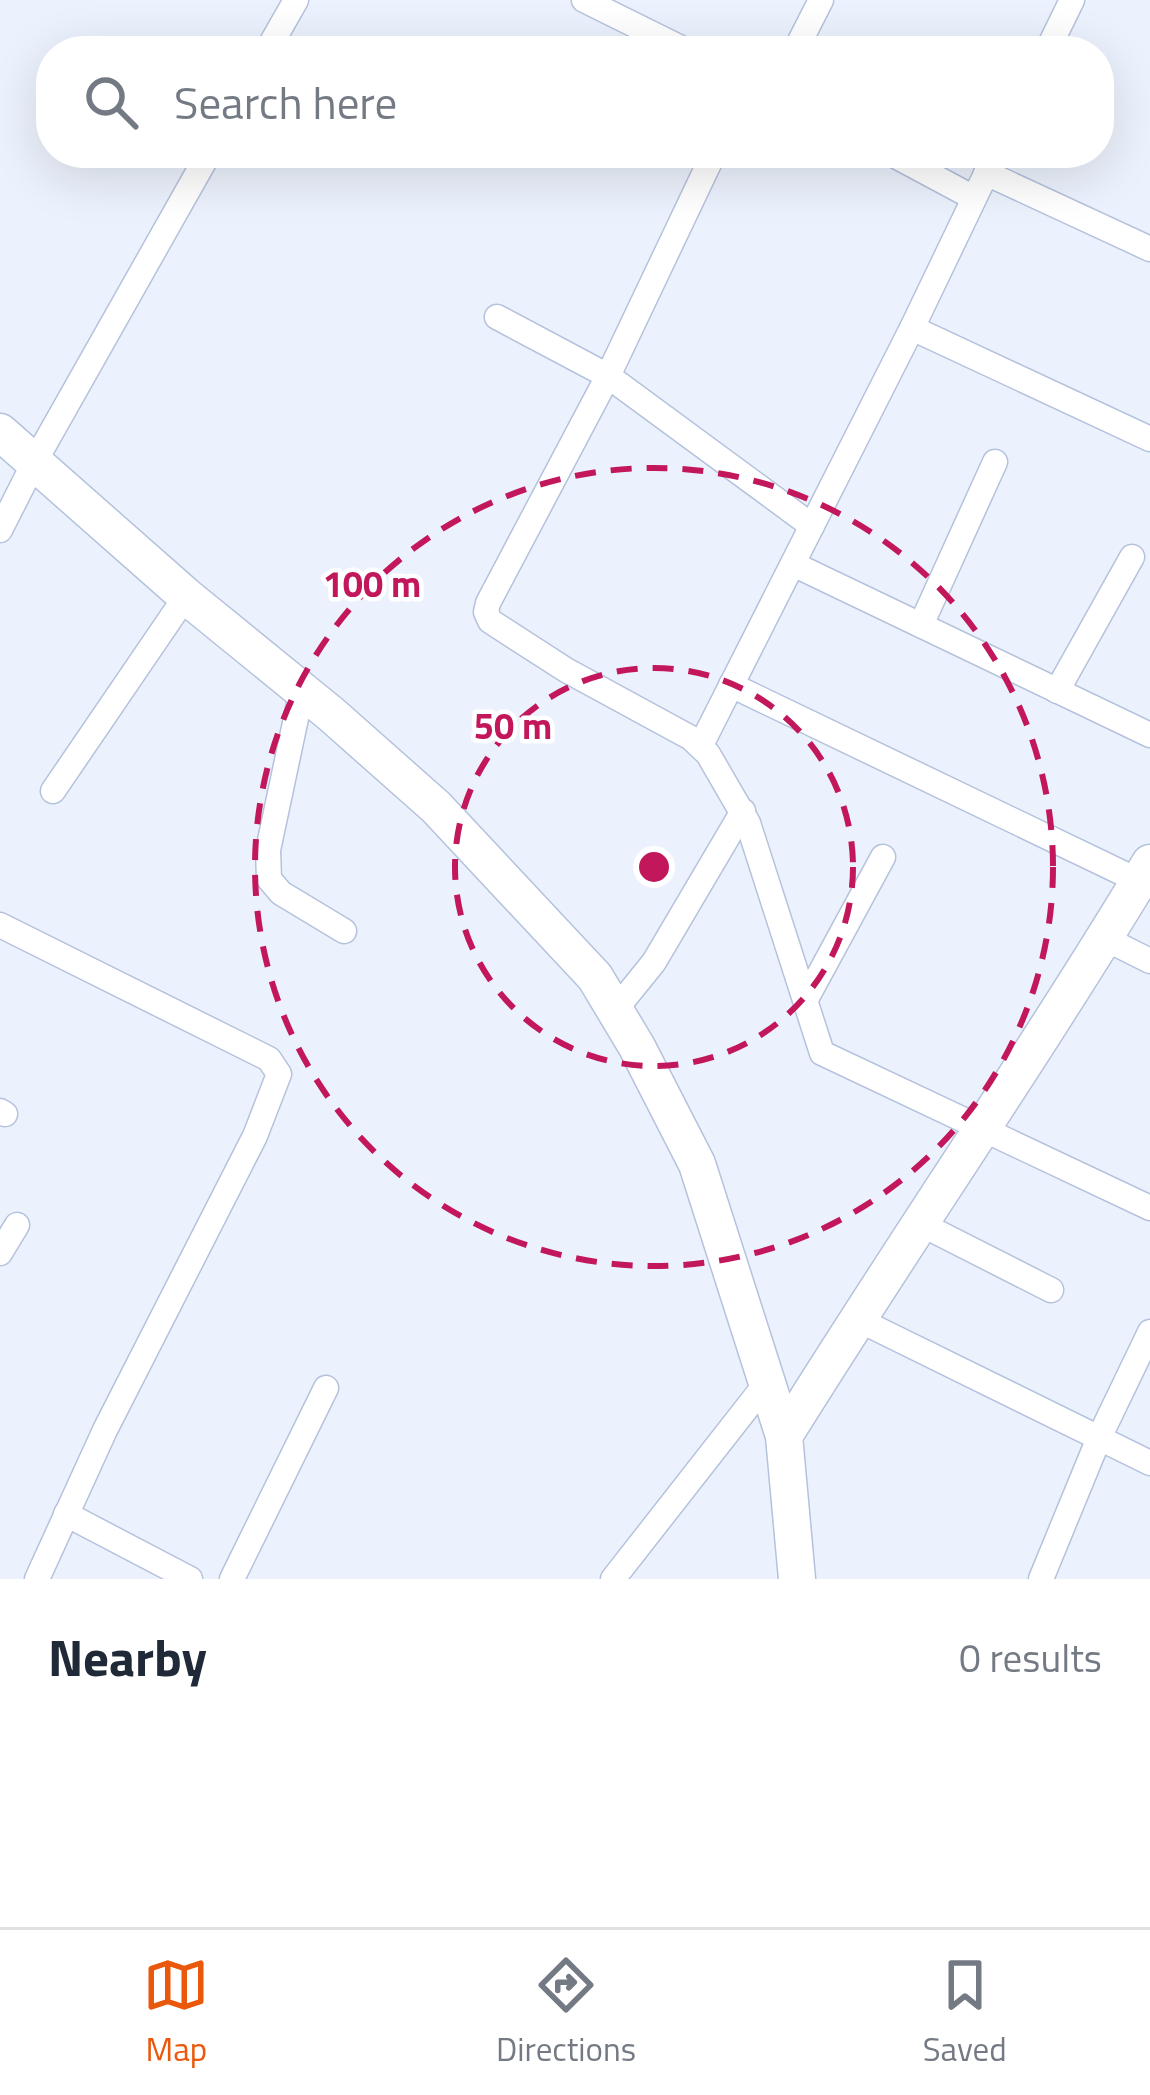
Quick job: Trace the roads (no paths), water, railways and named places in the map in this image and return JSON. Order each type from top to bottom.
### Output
[{"type":"street","points":[[276,36],[296,0]]},
{"type":"street","points":[[802,36],[820,0]]},
{"type":"street","points":[[1054,36],[1072,0]]},
{"type":"street","points":[[597,3],[658,36]]},
{"type":"street","points":[[0,530],[200,168]]},
{"type":"street","points":[[707,168],[608,376],[486,612],[490,621],[566,670],[700,745],[743,811],[822,1054],[1150,1208]]},
{"type":"street","points":[[918,168],[974,198]]},
{"type":"street","points":[[700,745],[989,168]]},
{"type":"street","points":[[1000,168],[1150,249]]},
{"type":"street","points":[[497,317],[608,376],[812,526]]},
{"type":"street","points":[[912,328],[1150,439]]},
{"type":"street","points":[[0,432],[436,807],[578,956],[616,1009],[697,1164],[768,1381],[784,1436],[796,1579]]},
{"type":"street","points":[[921,626],[995,462]]},
{"type":"street","points":[[1057,691],[1132,557]]},
{"type":"street","points":[[793,564],[1150,735]]},
{"type":"street","points":[[53,791],[186,596]]},
{"type":"street","points":[[731,685],[1144,872],[784,1436]]},
{"type":"street","points":[[302,690],[268,850],[268,879],[344,931]]},
{"type":"street","points":[[616,1009],[654,962],[743,811]]},
{"type":"street","points":[[806,999],[883,857]]},
{"type":"street","points":[[0,925],[269,1059],[279,1074],[255,1136],[105,1430],[37,1579]]},
{"type":"street","points":[[1102,937],[1150,961]]},
{"type":"street","points":[[919,1223],[1051,1290]]},
{"type":"street","points":[[0,1253],[16,1225]]},
{"type":"street","points":[[856,1319],[1150,1463]]},
{"type":"street","points":[[1041,1579],[1099,1438],[1150,1332]]},
{"type":"street","points":[[613,1579],[768,1381]]},
{"type":"street","points":[[232,1579],[326,1388]]},
{"type":"street","points":[[67,1514],[190,1579]]}]
